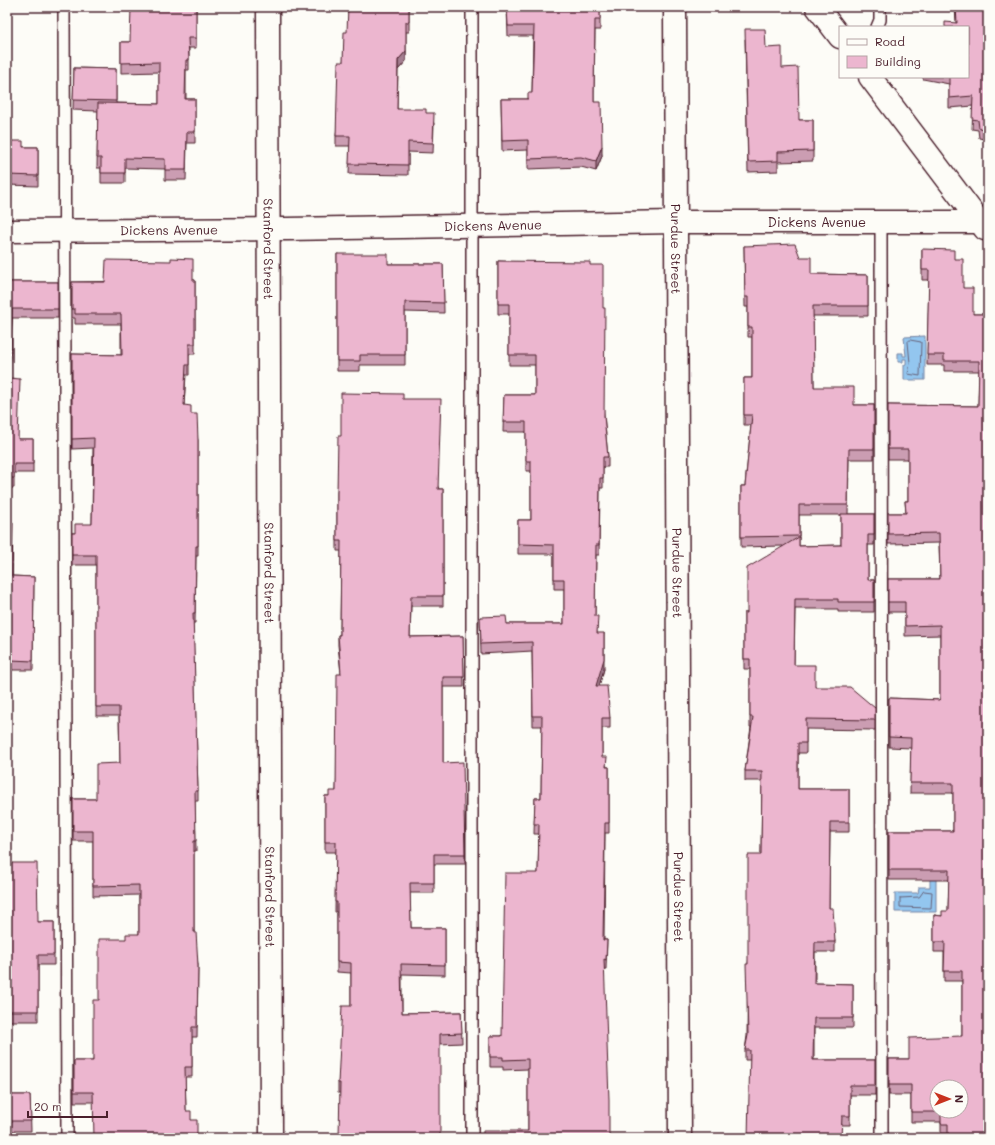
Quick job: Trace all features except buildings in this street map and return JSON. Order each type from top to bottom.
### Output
[{"type":"street","name":"Stanford Street","points":[[268,7],[271,1138]]},
{"type":"street","name":"Purdue Street","points":[[675,7],[680,1138]]},
{"type":"street","points":[[817,7],[839,36]]},
{"type":"street","points":[[871,78],[983,227]]},
{"type":"street","name":"Dickens Avenue","points":[[7,231],[269,229],[676,222],[881,223],[983,227]]},
{"type":"lane","points":[[64,7],[67,1138]]},
{"type":"lane","points":[[472,7],[472,1138]]},
{"type":"lane","points":[[877,26],[880,20],[880,7]]},
{"type":"lane","points":[[881,223],[882,1138]]},
{"type":"water","points":[[925,336],[925,380],[904,380],[904,365],[906,364],[906,359],[903,359],[903,362],[898,362],[898,353],[903,353],[903,356],[906,356],[904,337]]},
{"type":"water","points":[[930,878],[936,878],[936,912],[895,912],[895,893],[918,893],[919,887],[930,887]]}]
